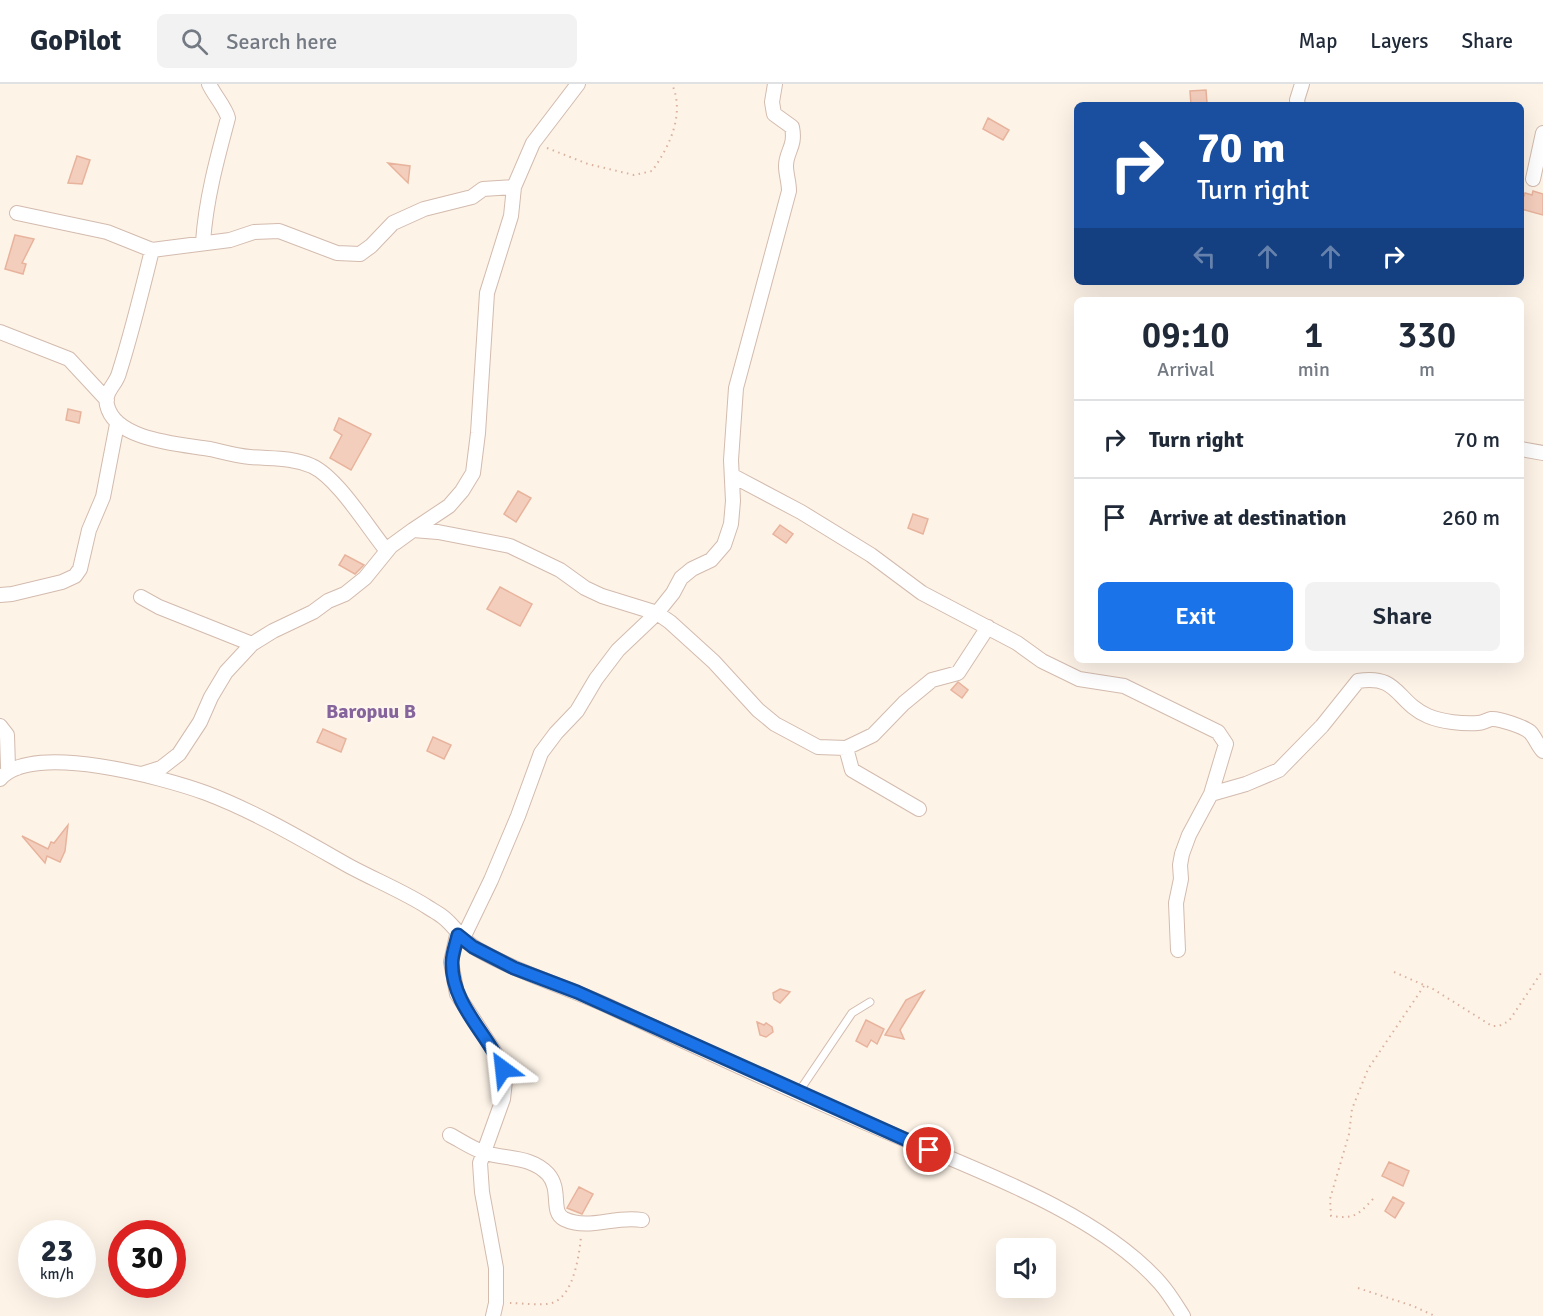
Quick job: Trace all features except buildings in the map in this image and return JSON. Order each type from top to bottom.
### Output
[{"type":"street","points":[[203,242],[214,171],[228,118],[209,84]]},
{"type":"street","points":[[142,774],[161,768],[179,754],[200,722],[226,672],[252,644],[313,612],[327,601],[345,594],[364,578],[387,551],[413,530],[449,507],[462,491],[473,473],[478,434],[487,293],[511,216],[514,187],[533,143],[578,84]]},
{"type":"street","points":[[495,1310],[496,1269],[482,1192],[480,1163],[503,1099],[505,1081],[498,1057],[456,994],[452,962],[460,937],[491,880],[541,753],[577,711],[596,679],[618,651],[657,613],[673,593],[681,578],[692,569],[711,560],[724,544],[731,524],[733,476],[731,460],[735,388],[789,191],[786,165],[794,138],[792,127],[774,114],[772,102],[775,84]]},
{"type":"street","points":[[1297,102],[1302,84]]},
{"type":"street","points":[[1533,178],[1543,133]]},
{"type":"street","points":[[17,213],[107,232],[152,250],[230,240],[254,232],[279,231],[338,253],[360,254],[393,223],[424,209],[472,198],[483,189],[514,187]]},
{"type":"street","points":[[152,250],[129,346],[118,377],[108,389],[107,407],[117,424],[133,433],[173,444],[249,457],[276,457],[312,466],[332,479],[387,551]]},
{"type":"street","points":[[0,332],[69,359],[107,400]]},
{"type":"street","points":[[0,595],[63,582],[75,576],[80,569],[89,530],[103,497],[117,424]]},
{"type":"street","points":[[1524,450],[1543,453]]},
{"type":"street","points":[[733,476],[838,534],[922,592],[1017,643],[1042,661],[1079,679],[1124,687],[1218,732],[1226,744],[1211,794],[1189,835],[1182,854],[1181,879],[1176,903],[1178,950]]},
{"type":"street","points":[[413,530],[438,532],[510,546],[560,570],[585,588],[602,596],[657,613],[714,662],[758,710],[775,724],[818,747],[846,748],[873,735],[932,680],[958,673],[988,627]]},
{"type":"street","points":[[141,597],[159,607],[252,644]]},
{"type":"street","points":[[1211,794],[1246,784],[1279,770],[1322,726],[1358,681],[1367,679],[1379,679],[1394,686],[1405,701],[1429,717],[1450,722],[1480,723],[1491,719],[1515,725],[1530,732],[1543,751]]},
{"type":"street","points":[[0,726],[7,735],[8,767],[17,768]]},
{"type":"street","points":[[846,748],[852,770],[919,809]]},
{"type":"street","points":[[0,779],[17,768],[62,761],[142,774],[187,787],[238,806],[407,894],[444,918],[460,937],[473,947],[514,968],[577,992],[798,1093],[1012,1186],[1070,1215],[1121,1247],[1161,1283],[1183,1316]]},
{"type":"street","points":[[450,1134],[483,1152],[524,1160],[547,1173],[556,1186],[556,1210],[562,1218],[583,1225],[630,1217],[642,1220]]},
{"type":"lane","points":[[798,1093],[852,1013],[870,1002]]},
{"type":"path","points":[[533,143],[588,164],[634,175],[652,171],[666,151],[674,129],[677,96],[672,84]]},
{"type":"path","points":[[1394,972],[1434,989],[1492,1026],[1499,1026],[1509,1022],[1543,970]]},
{"type":"path","points":[[1373,1199],[1360,1212],[1347,1218],[1331,1216],[1330,1199],[1349,1134],[1352,1109],[1368,1069],[1424,986]]},
{"type":"path","points":[[495,1310],[551,1303],[559,1299],[568,1289],[574,1275],[583,1225]]},
{"type":"path","points":[[1358,1288],[1413,1306],[1435,1316]]},
{"type":"district","name":"Baropuu B","points":[[371,711]]},
{"type":"route","points":[[503,1069],[498,1057],[456,994],[452,962],[458,935],[473,947],[514,968],[577,992],[929,1150]]}]
